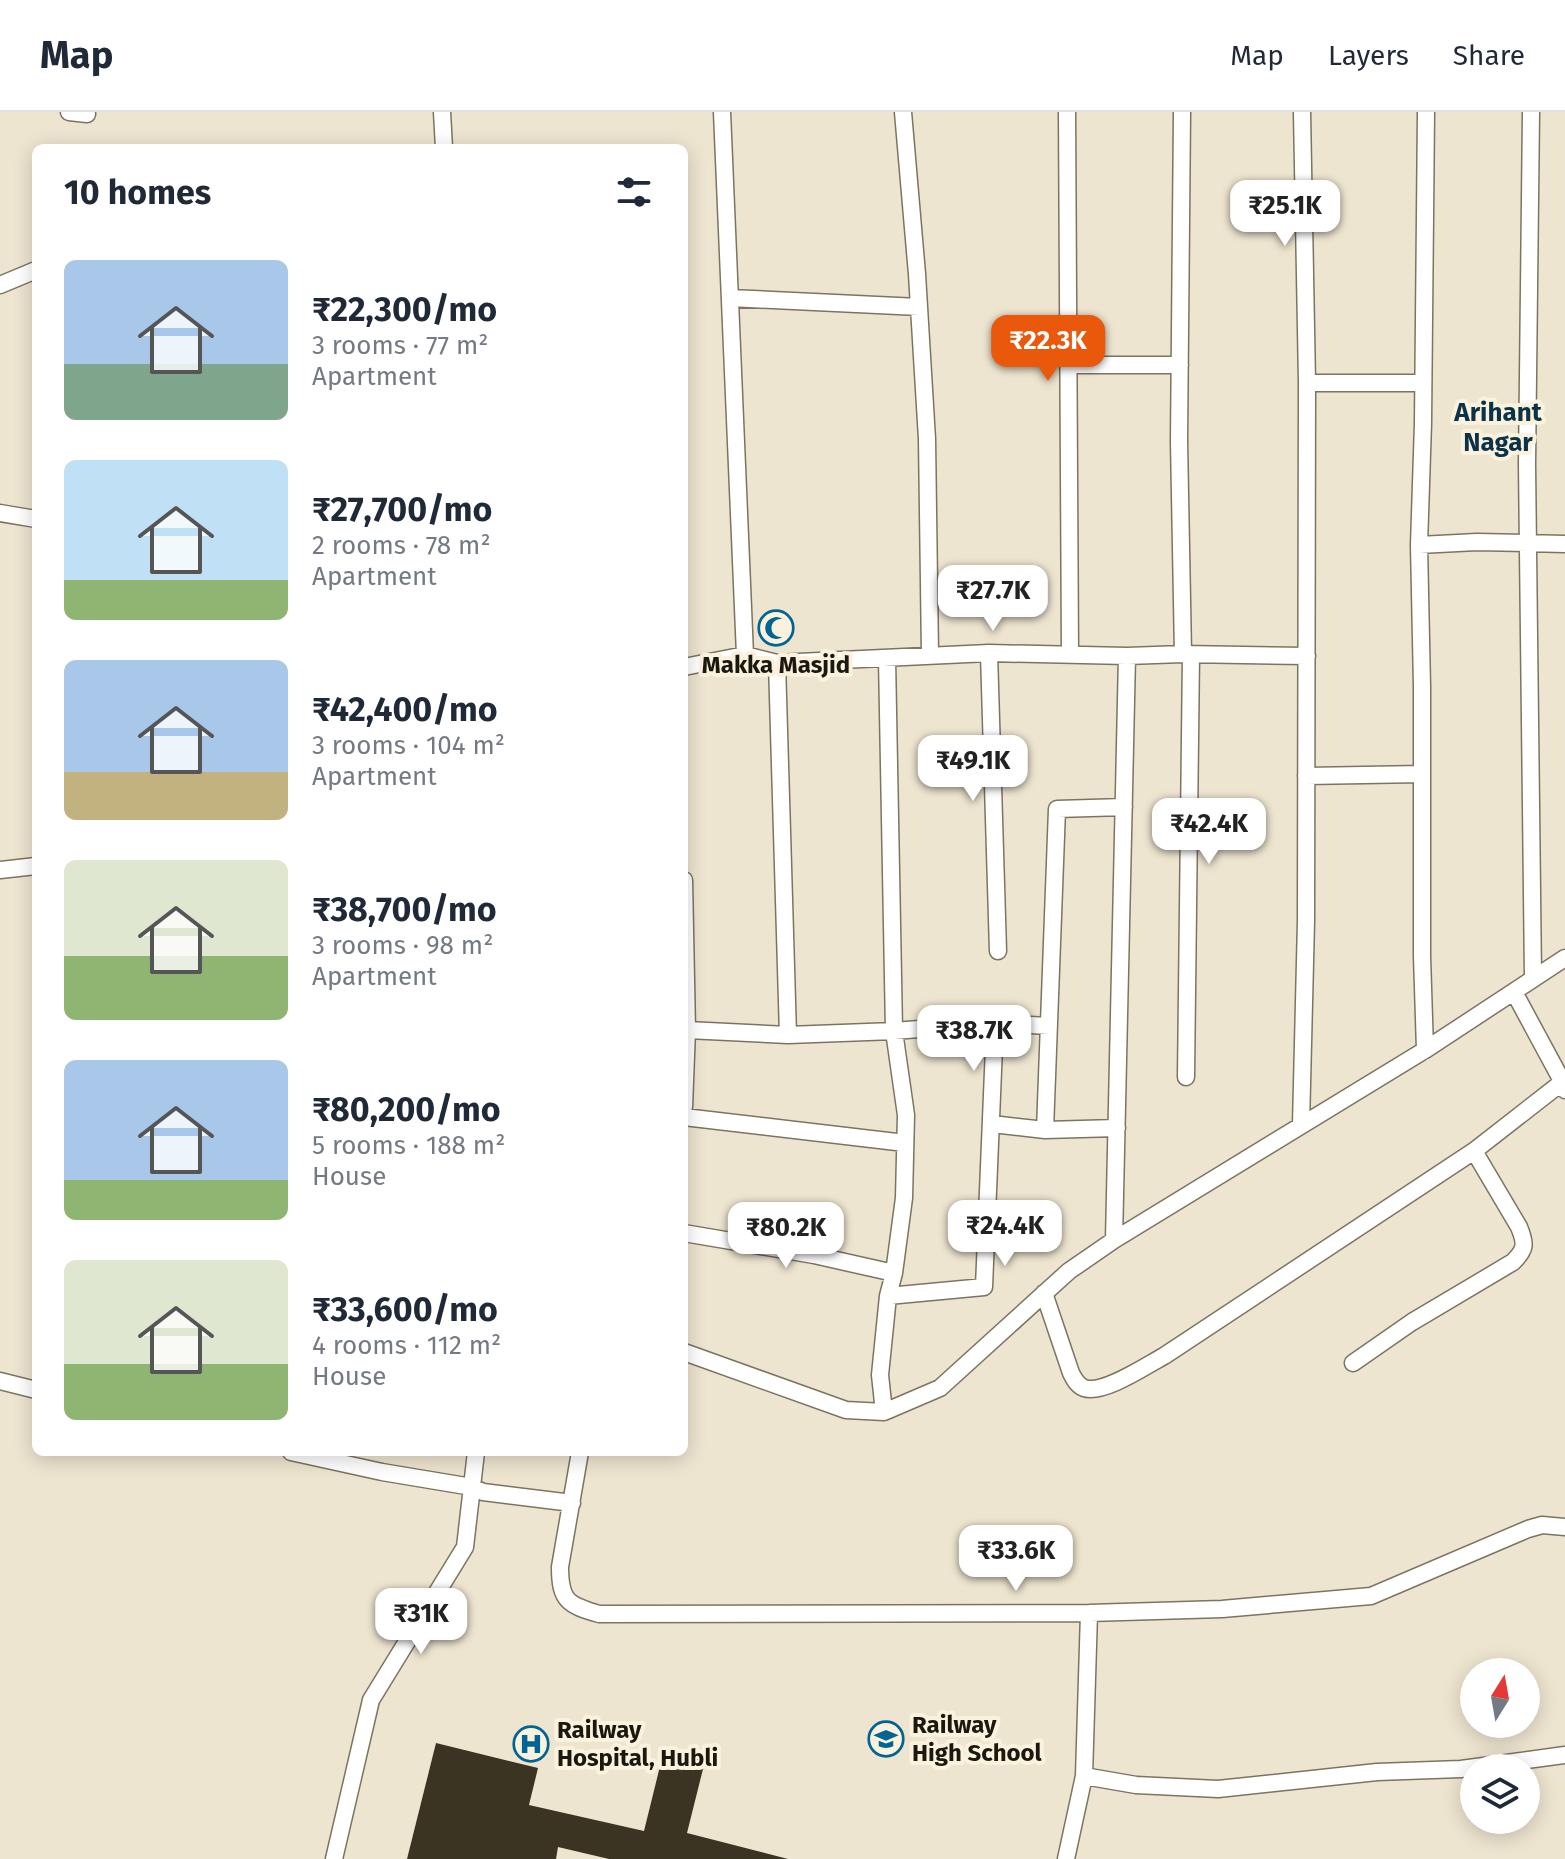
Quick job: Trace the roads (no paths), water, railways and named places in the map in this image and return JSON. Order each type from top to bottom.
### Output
[{"type":"street","points":[[69,112],[87,114]]},
{"type":"street","points":[[442,112],[444,144]]},
{"type":"street","points":[[722,112],[745,655]]},
{"type":"street","points":[[903,112],[927,439],[930,655]]},
{"type":"street","points":[[1067,112],[1070,654]]},
{"type":"street","points":[[1182,112],[1180,365],[1187,654],[1186,1077]]},
{"type":"street","points":[[1301,1125],[1307,656],[1307,383],[1302,112]]},
{"type":"street","points":[[1425,1050],[1419,545],[1426,112]]},
{"type":"street","points":[[1531,112],[1527,464],[1533,978]]},
{"type":"street","points":[[0,285],[32,272]]},
{"type":"street","points":[[730,298],[919,307]]},
{"type":"street","points":[[1068,365],[1180,365]]},
{"type":"street","points":[[1307,383],[1423,383]]},
{"type":"street","points":[[0,513],[32,518]]},
{"type":"street","points":[[1419,545],[1477,542],[1565,544]]},
{"type":"street","points":[[688,666],[745,655],[777,663],[989,653],[1307,656]]},
{"type":"street","points":[[989,653],[998,951]]},
{"type":"street","points":[[1114,1240],[1127,656]]},
{"type":"street","points":[[884,1412],[880,1375],[888,1296],[904,1198],[906,1115],[894,1031],[887,658]]},
{"type":"street","points":[[777,663],[788,1035]]},
{"type":"street","points":[[1306,776],[1422,774]]},
{"type":"street","points":[[1045,1130],[1057,809],[1124,807]]},
{"type":"street","points":[[0,870],[32,866]]},
{"type":"street","points":[[688,1353],[846,1410],[884,1412],[940,1388],[1069,1271],[1114,1240],[1425,1050],[1565,958]]},
{"type":"street","points":[[1044,1293],[1076,1382],[1083,1388],[1101,1387],[1119,1381],[1164,1356],[1474,1151],[1564,1084],[1514,992]]},
{"type":"street","points":[[688,1030],[788,1035],[995,1023],[1049,1026]]},
{"type":"street","points":[[888,1296],[984,1287],[995,1023]]},
{"type":"street","points":[[688,1117],[905,1143]]},
{"type":"street","points":[[992,1124],[1045,1130],[1117,1128]]},
{"type":"street","points":[[1353,1363],[1521,1254],[1524,1248],[1519,1227],[1474,1151]]},
{"type":"street","points":[[688,1234],[814,1255],[894,1273]]},
{"type":"street","points":[[0,1381],[32,1389]]},
{"type":"street","points":[[309,1456],[472,1487],[483,1492],[572,1503]]},
{"type":"street","points":[[334,1859],[371,1700],[465,1547],[476,1456]]},
{"type":"street","points":[[579,1456],[560,1567],[560,1584],[565,1599],[577,1608],[599,1614],[1089,1613],[1222,1609],[1371,1596],[1528,1529],[1542,1525],[1565,1527]]},
{"type":"street","points":[[1066,1859],[1084,1776],[1089,1613]]},
{"type":"street","points":[[1084,1776],[1136,1785],[1218,1789],[1377,1772],[1461,1769],[1565,1755]]},
{"type":"place","name":"Makka Masjid","points":[[776,628]]},
{"type":"place","name":"Railway High School","points":[[886,1739]]},
{"type":"place","name":"Railway Hospital, Hubli","points":[[531,1744]]},
{"type":"district","name":"Arihant Nagar","points":[[1498,427]]}]
